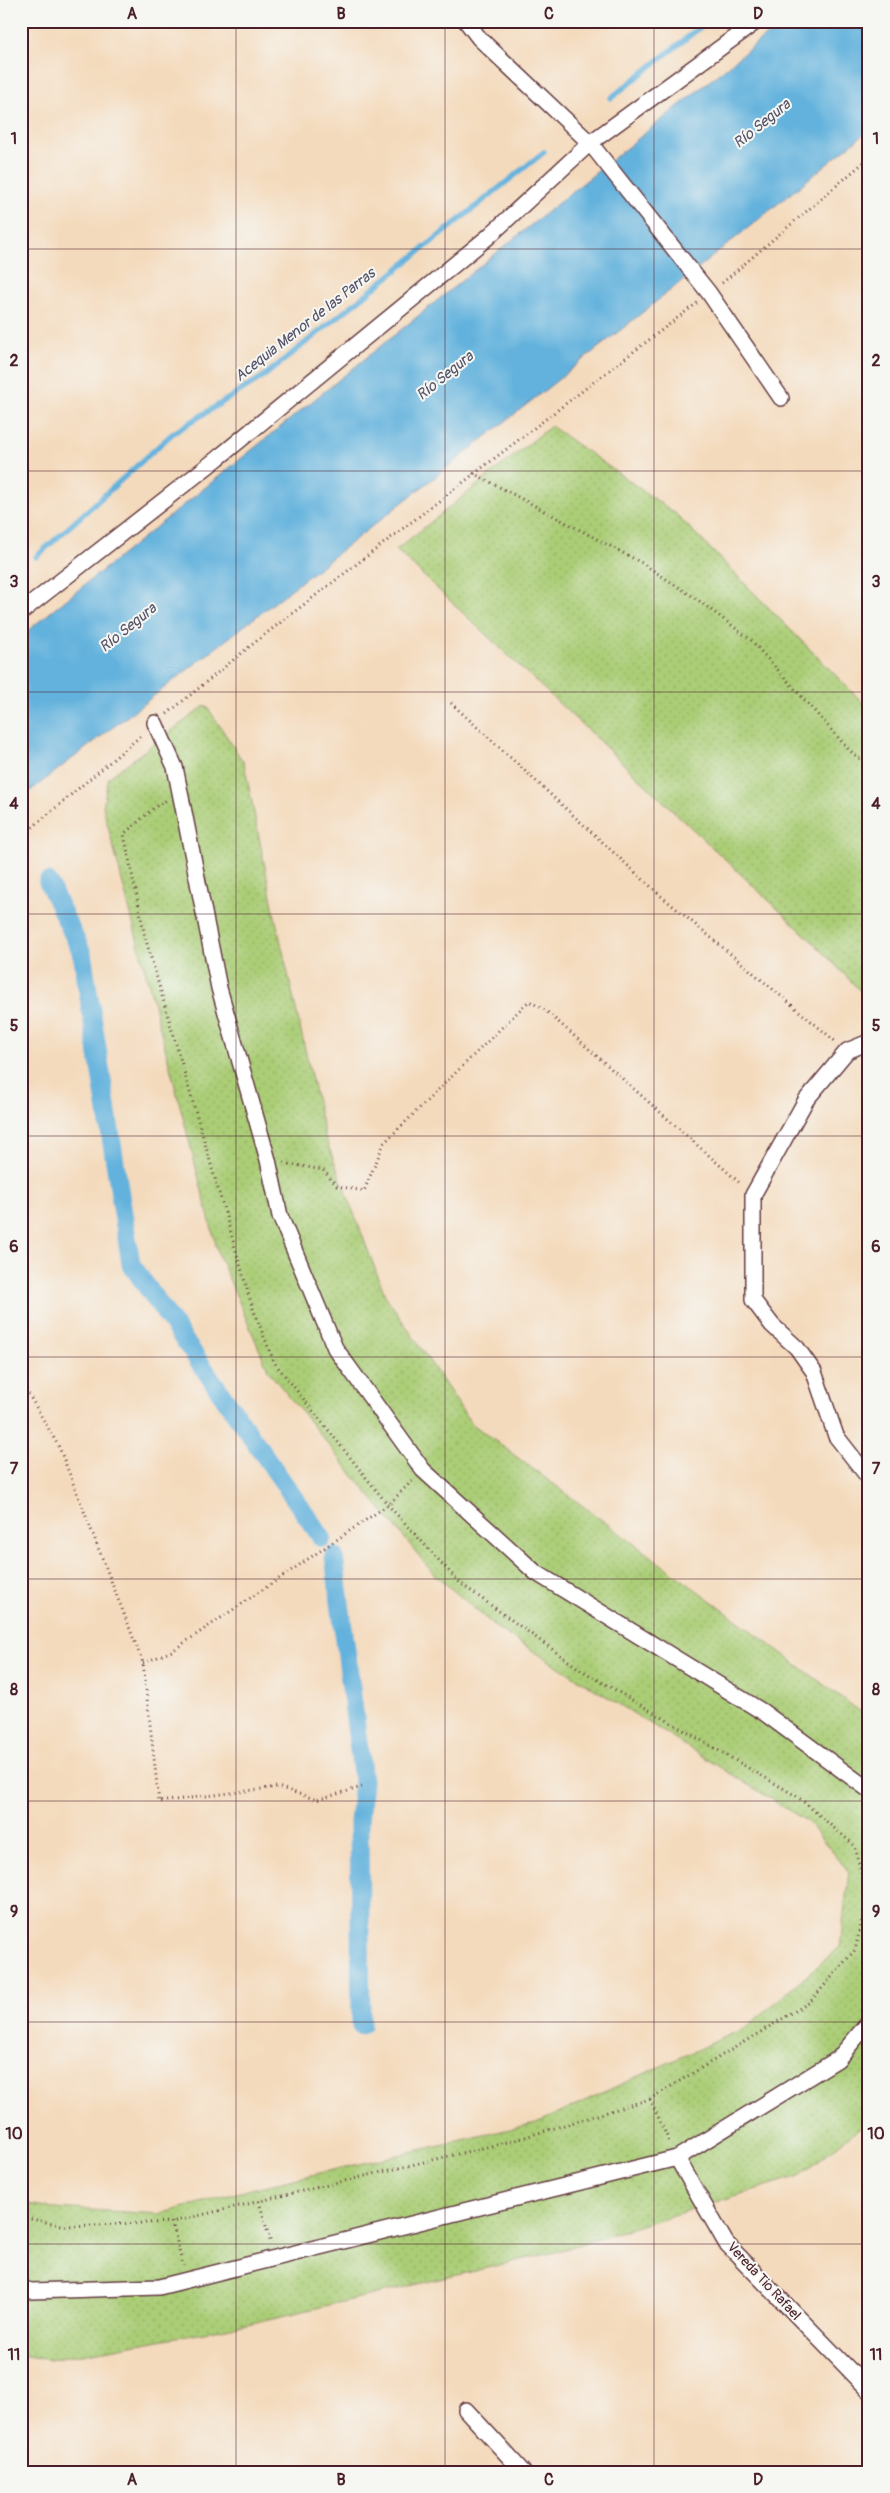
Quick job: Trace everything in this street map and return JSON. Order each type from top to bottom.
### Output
[{"type":"street","points":[[466,21],[479,38],[590,143],[709,293],[781,398]]},
{"type":"street","points":[[21,612],[218,458],[488,237],[590,143],[757,21]]},
{"type":"street","points":[[155,723],[175,767],[219,988],[268,1160],[280,1216],[335,1348],[423,1470],[535,1572],[763,1712],[869,1790]]},
{"type":"street","points":[[869,1042],[847,1051],[806,1100],[753,1195],[753,1300],[772,1325],[798,1348],[814,1372],[836,1436],[869,1478]]},
{"type":"street","points":[[21,2288],[31,2291],[159,2287],[677,2158],[838,2060],[869,2022]]},
{"type":"street","name":"Vereda Tio Rafael","points":[[677,2158],[726,2243],[869,2390]]},
{"type":"street","points":[[466,2410],[523,2472]]},
{"type":"path","points":[[21,837],[155,723],[259,639],[709,293],[869,158]]},
{"type":"path","points":[[473,473],[642,563],[698,600],[751,640],[850,751],[869,766]]},
{"type":"path","points":[[451,703],[661,896],[847,1051]]},
{"type":"path","points":[[21,2217],[66,2226],[172,2222],[512,2141],[650,2099],[810,2002],[855,1950],[867,1898],[854,1846],[798,1797],[581,1670],[460,1583],[388,1505],[274,1362],[252,1306],[145,938],[124,834],[155,807],[180,792]]},
{"type":"path","points":[[268,1160],[323,1170],[337,1186],[364,1191],[384,1143],[529,1001],[545,1010],[753,1195]]},
{"type":"path","points":[[21,1381],[59,1447],[143,1663],[159,1802],[278,1787],[317,1800],[362,1787]]},
{"type":"path","points":[[143,1663],[172,1651],[388,1505],[423,1470]]},
{"type":"path","points":[[650,2099],[677,2158]]},
{"type":"path","points":[[259,2201],[274,2258]]},
{"type":"path","points":[[172,2222],[186,2281]]},
{"type":"green space","points":[[551,426],[676,514],[869,709],[869,1000],[815,944],[396,550]]},
{"type":"green space","points":[[206,705],[244,763],[276,921],[325,1137],[385,1295],[471,1423],[869,1718],[869,2120],[799,2176],[555,2252],[248,2324],[49,2360],[21,2355],[21,2203],[54,2208],[160,2214],[251,2189],[536,2123],[747,2027],[840,1947],[849,1872],[808,1822],[498,1629],[433,1573],[269,1372],[218,1253],[103,807],[108,778]]},
{"type":"water","name":"Río Segura","points":[[784,21],[869,21],[869,130],[448,467],[21,798],[21,636]]},
{"type":"waterway","name":"Acequia Menor de las Parras","points":[[611,98],[708,21]]},
{"type":"waterway","name":"Acequia Menor de las Parras","points":[[36,557],[172,434],[264,376],[544,152]]},
{"type":"waterway","points":[[48,882],[82,953],[131,1264],[322,1538]]},
{"type":"waterway","points":[[334,1556],[363,1781],[359,1822],[361,2025]]}]
